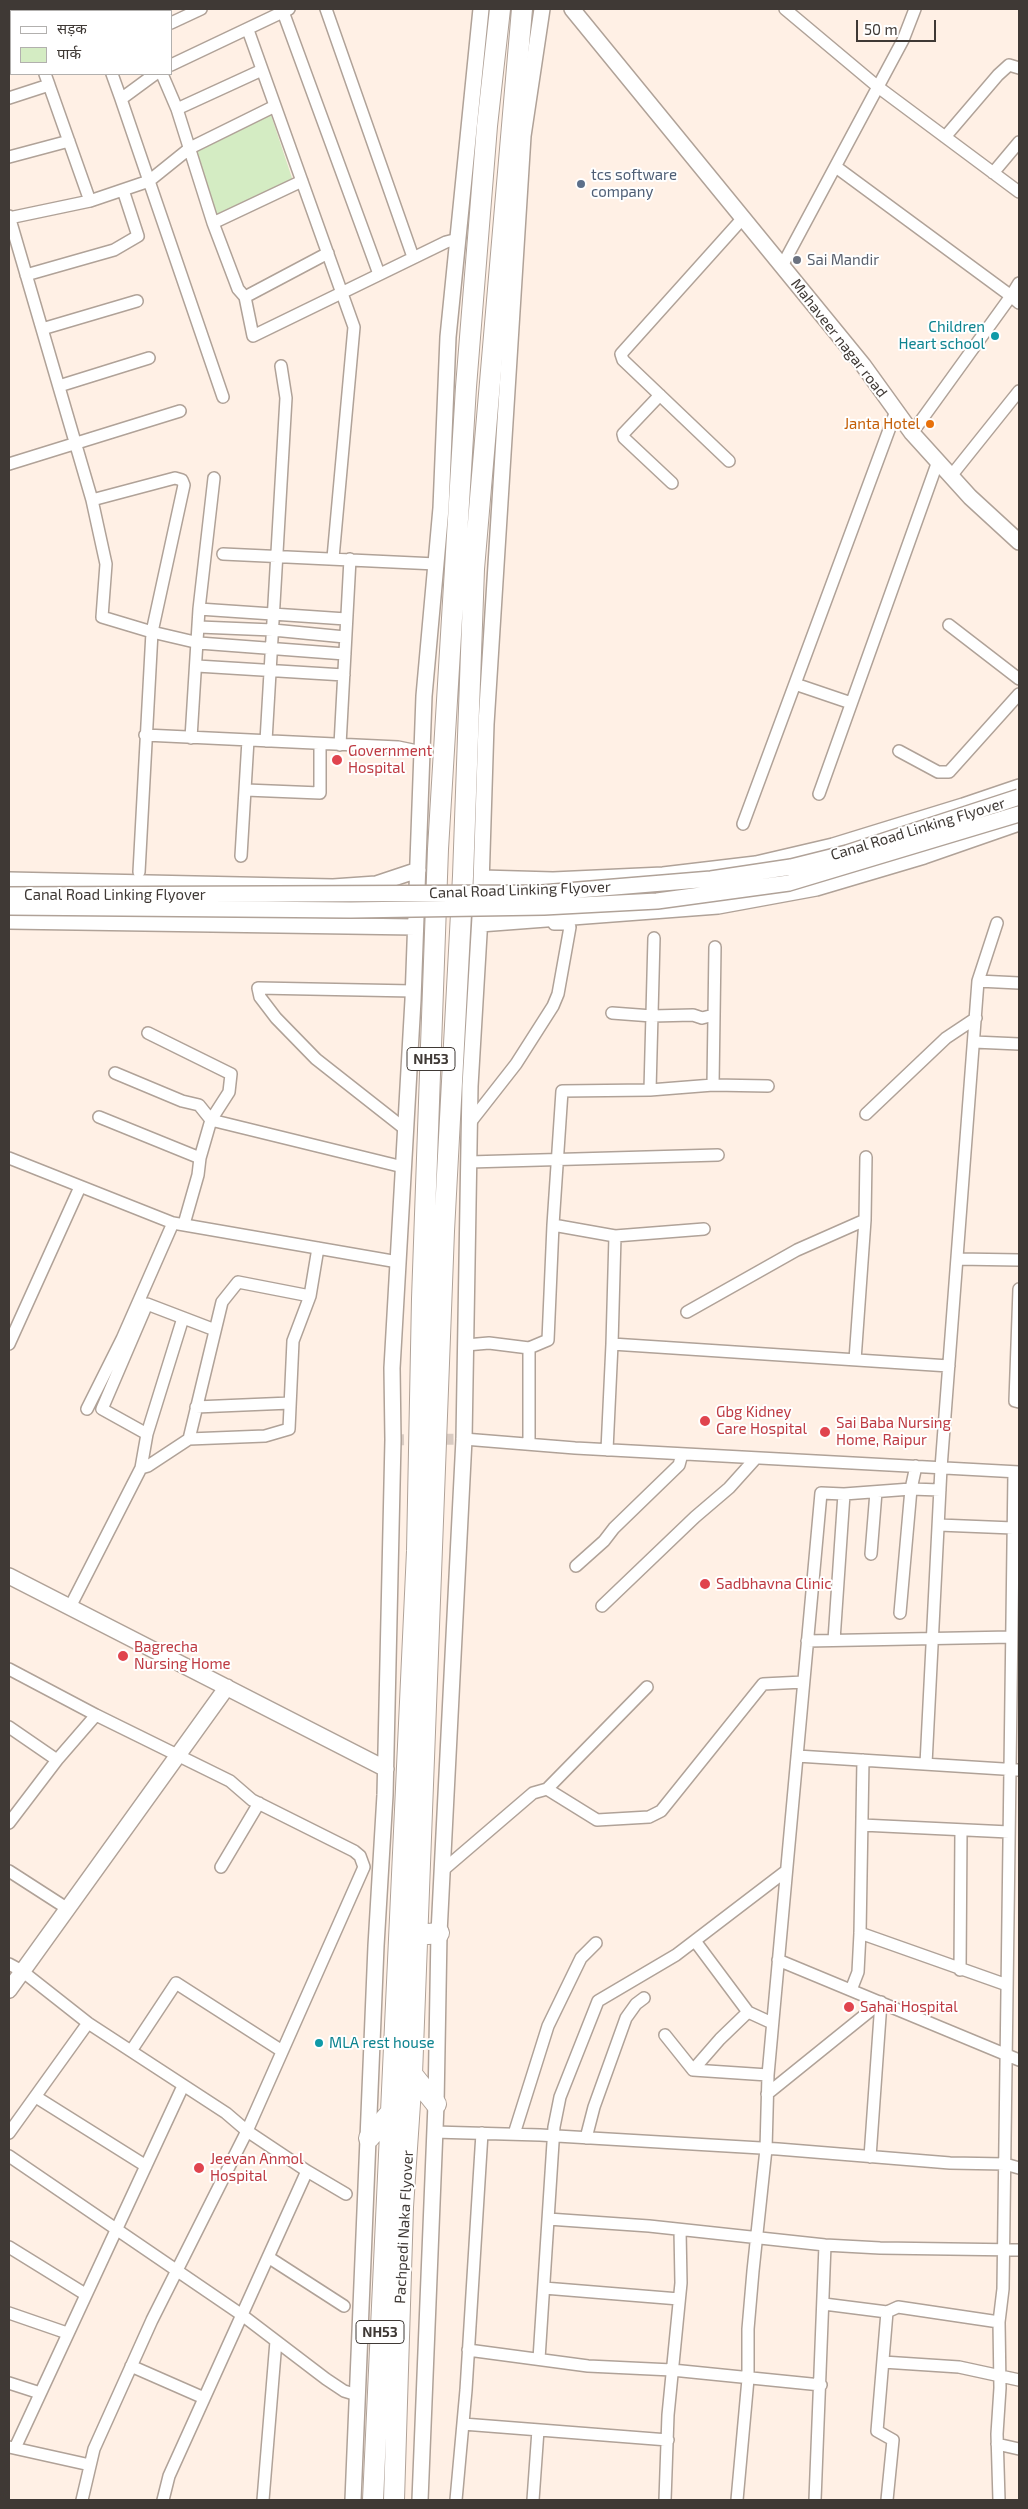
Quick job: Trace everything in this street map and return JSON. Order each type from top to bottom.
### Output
[{"type":"highway","name":"NH53","points":[[391,2112],[417,1551],[422,1291],[439,840],[466,387],[487,126],[500,9]]},
{"type":"highway","name":"NH53","points":[[412,2074],[444,1231],[462,885],[474,569],[522,9]]},
{"type":"highway","points":[[417,1934],[439,1933]]},
{"type":"highway","points":[[412,2074],[436,2104]]},
{"type":"highway","name":"Pachpedi Naka Flyover","points":[[373,2500],[397,2163],[412,2074]]},
{"type":"highway","points":[[369,2138],[391,2112]]},
{"type":"highway","name":"Pachpedi Naka Flyover","points":[[391,2112],[397,2163],[394,2500]]},
{"type":"main road","points":[[353,2500],[376,1946],[386,1769],[393,1440],[392,1368],[413,991],[424,696],[442,508],[448,337],[481,9]]},
{"type":"main road","points":[[420,2500],[436,2104],[439,1933],[464,1439],[469,1124],[480,924],[487,714],[523,136],[542,9]]},
{"type":"main road","name":"Mahaveer nagar road","points":[[579,12],[863,365],[912,432],[970,497],[1019,542]]},
{"type":"main road","points":[[482,878],[553,880],[663,875],[756,864],[833,846],[1019,787]]},
{"type":"main road","name":"Canal Road Linking Flyover","points":[[9,895],[542,893],[710,879],[791,867],[847,853],[1019,797]]},
{"type":"main road","name":"Canal Road Linking Flyover","points":[[9,907],[351,910],[544,907],[657,901],[789,883],[1019,814]]},
{"type":"main road","points":[[480,924],[718,906],[816,888],[924,856],[1019,823]]},
{"type":"main road","points":[[9,880],[333,887],[376,884],[418,870]]},
{"type":"main road","points":[[9,921],[415,927]]},
{"type":"main road","points":[[9,1576],[386,1769]]},
{"type":"main road","points":[[9,1990],[227,1687]]},
{"type":"street","points":[[172,22],[185,12],[201,9]]},
{"type":"street","points":[[326,9],[413,257]]},
{"type":"street","points":[[785,9],[878,87],[992,174],[1019,192]]},
{"type":"street","points":[[782,266],[903,40],[915,9]]},
{"type":"street","points":[[172,65],[248,30],[285,10],[379,274]]},
{"type":"street","points":[[248,30],[354,327],[333,558]]},
{"type":"street","points":[[945,137],[998,75],[1009,65],[1019,68]]},
{"type":"street","points":[[177,108],[262,70]]},
{"type":"street","points":[[45,75],[90,201]]},
{"type":"street","points":[[112,75],[223,398]]},
{"type":"street","points":[[121,99],[154,75]]},
{"type":"street","points":[[162,75],[177,108],[213,223],[238,289],[245,297],[253,336],[341,291],[446,242],[458,239]]},
{"type":"street","points":[[9,98],[49,86]]},
{"type":"street","points":[[275,106],[190,148],[149,181],[90,201],[9,217],[92,500],[106,564],[102,617],[152,632],[199,643],[345,654]]},
{"type":"street","points":[[9,157],[68,141]]},
{"type":"street","points":[[992,174],[1019,142]]},
{"type":"street","points":[[836,167],[1015,299]]},
{"type":"street","points":[[213,223],[302,181]]},
{"type":"street","points":[[26,275],[114,250],[138,236],[123,190]]},
{"type":"street","points":[[729,461],[623,360],[621,354],[743,218]]},
{"type":"street","points":[[245,297],[328,253]]},
{"type":"street","points":[[912,432],[1015,299],[1019,283]]},
{"type":"street","points":[[42,329],[137,301]]},
{"type":"street","points":[[59,386],[150,358]]},
{"type":"street","points":[[266,741],[286,398],[281,366]]},
{"type":"street","points":[[951,476],[1019,391]]},
{"type":"street","points":[[660,395],[624,434],[624,438],[672,483]]},
{"type":"street","points":[[9,464],[180,411]]},
{"type":"street","points":[[743,824],[896,411]]},
{"type":"street","points":[[819,794],[938,461]]},
{"type":"street","points":[[92,500],[175,478],[182,480],[184,485],[152,632],[138,872]]},
{"type":"street","points":[[191,738],[198,666],[200,609],[214,478]]},
{"type":"street","points":[[223,554],[436,564]]},
{"type":"street","points":[[340,745],[350,559]]},
{"type":"street","points":[[200,609],[346,619]]},
{"type":"street","points":[[949,625],[1019,679]]},
{"type":"street","points":[[199,627],[273,630],[345,637]]},
{"type":"street","points":[[198,666],[344,675]]},
{"type":"street","points":[[795,684],[851,703]]},
{"type":"street","points":[[899,751],[938,772],[949,772],[1019,694]]},
{"type":"street","points":[[145,735],[398,747],[422,752]]},
{"type":"street","points":[[241,856],[248,740]]},
{"type":"street","points":[[246,790],[320,793],[320,744]]},
{"type":"street","points":[[469,1124],[516,1064],[553,1006],[558,994],[570,927],[567,924],[545,924],[532,919]]},
{"type":"street","points":[[926,1764],[941,1468],[978,981],[997,922]]},
{"type":"street","points":[[650,1090],[654,938]]},
{"type":"street","points":[[713,1085],[715,947]]},
{"type":"street","points":[[978,981],[1019,983]]},
{"type":"street","points":[[406,1129],[316,1059],[276,1018],[260,997],[258,988],[413,991]]},
{"type":"street","points":[[612,1013],[652,1016],[693,1015],[702,1018],[714,1015]]},
{"type":"street","points":[[866,1114],[946,1038],[976,1018]]},
{"type":"street","points":[[87,1409],[179,1224],[198,1175],[200,1158],[211,1120],[228,1092],[231,1074],[148,1033]]},
{"type":"street","points":[[974,1042],[1019,1044]]},
{"type":"street","points":[[115,1074],[182,1101],[199,1105],[211,1120],[403,1167]]},
{"type":"street","points":[[466,1345],[490,1343],[529,1348],[548,1340],[553,1224],[562,1092],[650,1090],[713,1085],[768,1086]]},
{"type":"street","points":[[99,1117],[200,1158]]},
{"type":"street","points":[[469,1162],[558,1161],[718,1155]]},
{"type":"street","points":[[855,1360],[865,1220],[866,1157]]},
{"type":"street","points":[[9,1158],[179,1224],[398,1262]]},
{"type":"street","points":[[9,1344],[80,1187]]},
{"type":"street","points":[[687,1312],[797,1250],[865,1220]]},
{"type":"street","points":[[553,1224],[615,1236],[704,1229]]},
{"type":"street","points":[[607,1450],[615,1236]]},
{"type":"street","points":[[142,1468],[189,1439],[265,1436],[289,1428],[293,1341],[310,1296],[318,1248]]},
{"type":"street","points":[[957,1259],[1019,1260]]},
{"type":"street","points":[[189,1439],[222,1302],[238,1282],[310,1296]]},
{"type":"street","points":[[1019,1289],[1015,1401],[1019,1402]]},
{"type":"street","points":[[147,1434],[102,1409],[147,1304],[215,1330]]},
{"type":"street","points":[[70,1607],[142,1468],[147,1434],[183,1318]]},
{"type":"street","points":[[612,1344],[949,1366]]},
{"type":"street","points":[[529,1348],[529,1444]]},
{"type":"street","points":[[196,1407],[290,1403]]},
{"type":"street","points":[[464,1439],[607,1450],[1016,1472],[1013,1528],[1016,1554],[1012,1637],[1015,1689],[1014,1769],[1009,1832],[1014,1905],[1007,1985],[1004,2250],[1003,2289],[999,2322],[1000,2375],[997,2444],[999,2500]]},
{"type":"street","points":[[576,1566],[604,1541],[614,1528],[679,1465],[682,1454]]},
{"type":"street","points":[[602,1606],[695,1517],[729,1488],[756,1458]]},
{"type":"street","points":[[900,1613],[911,1489],[916,1466]]},
{"type":"street","points":[[736,2500],[748,2379],[748,2329],[766,2149],[767,2094],[772,2023],[821,1492],[844,1494],[911,1489],[940,1490]]},
{"type":"street","points":[[871,1554],[876,1492]]},
{"type":"street","points":[[834,1640],[844,1494]]},
{"type":"street","points":[[939,1525],[1013,1528]]},
{"type":"street","points":[[807,1641],[1012,1637]]},
{"type":"street","points":[[9,1669],[96,1715],[230,1781],[259,1804],[354,1851],[360,1856],[364,1867],[247,2131],[176,2271],[94,2449],[82,2500]]},
{"type":"street","points":[[547,1789],[597,1820],[649,1817],[660,1811],[763,1684],[803,1682]]},
{"type":"street","points":[[442,1872],[532,1793],[547,1789],[648,1687]]},
{"type":"street","points":[[11,1815],[96,1715]]},
{"type":"street","points":[[9,1727],[57,1760]]},
{"type":"street","points":[[796,1756],[1014,1769]]},
{"type":"street","points":[[851,1990],[858,1972],[863,1760]]},
{"type":"street","points":[[221,1867],[259,1804]]},
{"type":"street","points":[[862,1825],[1009,1832]]},
{"type":"street","points":[[960,1970],[961,1830]]},
{"type":"street","points":[[9,1871],[68,1909]]},
{"type":"street","points":[[539,2360],[554,2136],[560,2097],[598,2001],[669,1960],[786,1871]]},
{"type":"street","points":[[860,1933],[960,1970],[1007,1985]]},
{"type":"street","points":[[695,1941],[748,2012],[772,2023]]},
{"type":"street","points":[[514,2134],[548,2026],[581,1958],[596,1943]]},
{"type":"street","points":[[778,1960],[1019,2060]]},
{"type":"street","points":[[9,1964],[22,1971],[88,2023],[226,2113],[247,2131],[307,2171],[346,2194]]},
{"type":"street","points":[[132,2051],[176,1983],[282,2051]]},
{"type":"street","points":[[586,2138],[597,2099],[626,2018],[636,2004],[644,1998]]},
{"type":"street","points":[[767,2094],[881,2002]]},
{"type":"street","points":[[870,2157],[881,2002]]},
{"type":"street","points":[[693,2070],[720,2039],[748,2012]]},
{"type":"street","points":[[9,2133],[88,2023]]},
{"type":"street","points":[[664,2035],[693,2070],[768,2075]]},
{"type":"street","points":[[90,2465],[12,2448],[40,2393],[184,2086]]},
{"type":"street","points":[[36,2097],[146,2166]]},
{"type":"street","points":[[434,2132],[554,2136],[766,2149],[950,2163],[1004,2164],[1019,2168]]},
{"type":"street","points":[[456,2500],[463,2424],[482,2133]]},
{"type":"street","points":[[9,2156],[242,2315],[344,2391],[357,2395]]},
{"type":"street","points":[[163,2500],[169,2476],[307,2171]]},
{"type":"street","points":[[548,2219],[757,2237],[825,2245],[880,2248],[1019,2250]]},
{"type":"street","points":[[665,2500],[672,2370],[679,2299],[680,2230]]},
{"type":"street","points":[[815,2500],[825,2245]]},
{"type":"street","points":[[9,2247],[85,2294]]},
{"type":"street","points":[[268,2257],[344,2306]]},
{"type":"street","points":[[544,2288],[679,2299]]},
{"type":"street","points":[[824,2304],[887,2312],[898,2307],[999,2322]]},
{"type":"street","points":[[887,2312],[877,2431],[892,2440],[887,2500]]},
{"type":"street","points":[[9,2313],[67,2333]]},
{"type":"street","points":[[263,2500],[276,2341]]},
{"type":"street","points":[[468,2350],[588,2366],[672,2370],[821,2385]]},
{"type":"street","points":[[883,2362],[958,2367],[1019,2380]]},
{"type":"street","points":[[131,2366],[204,2398]]},
{"type":"street","points":[[9,2383],[40,2393]]},
{"type":"street","points":[[463,2424],[668,2440]]},
{"type":"street","points":[[533,2500],[538,2430]]},
{"type":"street","points":[[997,2444],[1019,2449]]},
{"type":"green space","points":[[270,112],[293,181],[216,216],[191,147]]},
{"type":"tunnel","points":[[393,1440],[464,1439]]},
{"type":"place","name":"tcs software company","points":[[581,184]]},
{"type":"place","name":"Sai Mandir","points":[[797,260]]},
{"type":"place","name":"Children Heart school","points":[[995,336]]},
{"type":"place","name":"Janta Hotel","points":[[930,424]]},
{"type":"place","name":"Government Hospital","points":[[337,760]]},
{"type":"place","name":"Gbg Kidney Care Hospital","points":[[705,1421]]},
{"type":"place","name":"Sai Baba Nursing Home, Raipur","points":[[825,1432]]},
{"type":"place","name":"Sadbhavna Clinic","points":[[705,1584]]},
{"type":"place","name":"Bagrecha Nursing Home","points":[[123,1656]]},
{"type":"place","name":"Sahai Hospital","points":[[849,2007]]},
{"type":"place","name":"MLA rest house","points":[[319,2043]]},
{"type":"place","name":"Jeevan Anmol Hospital","points":[[199,2168]]}]
